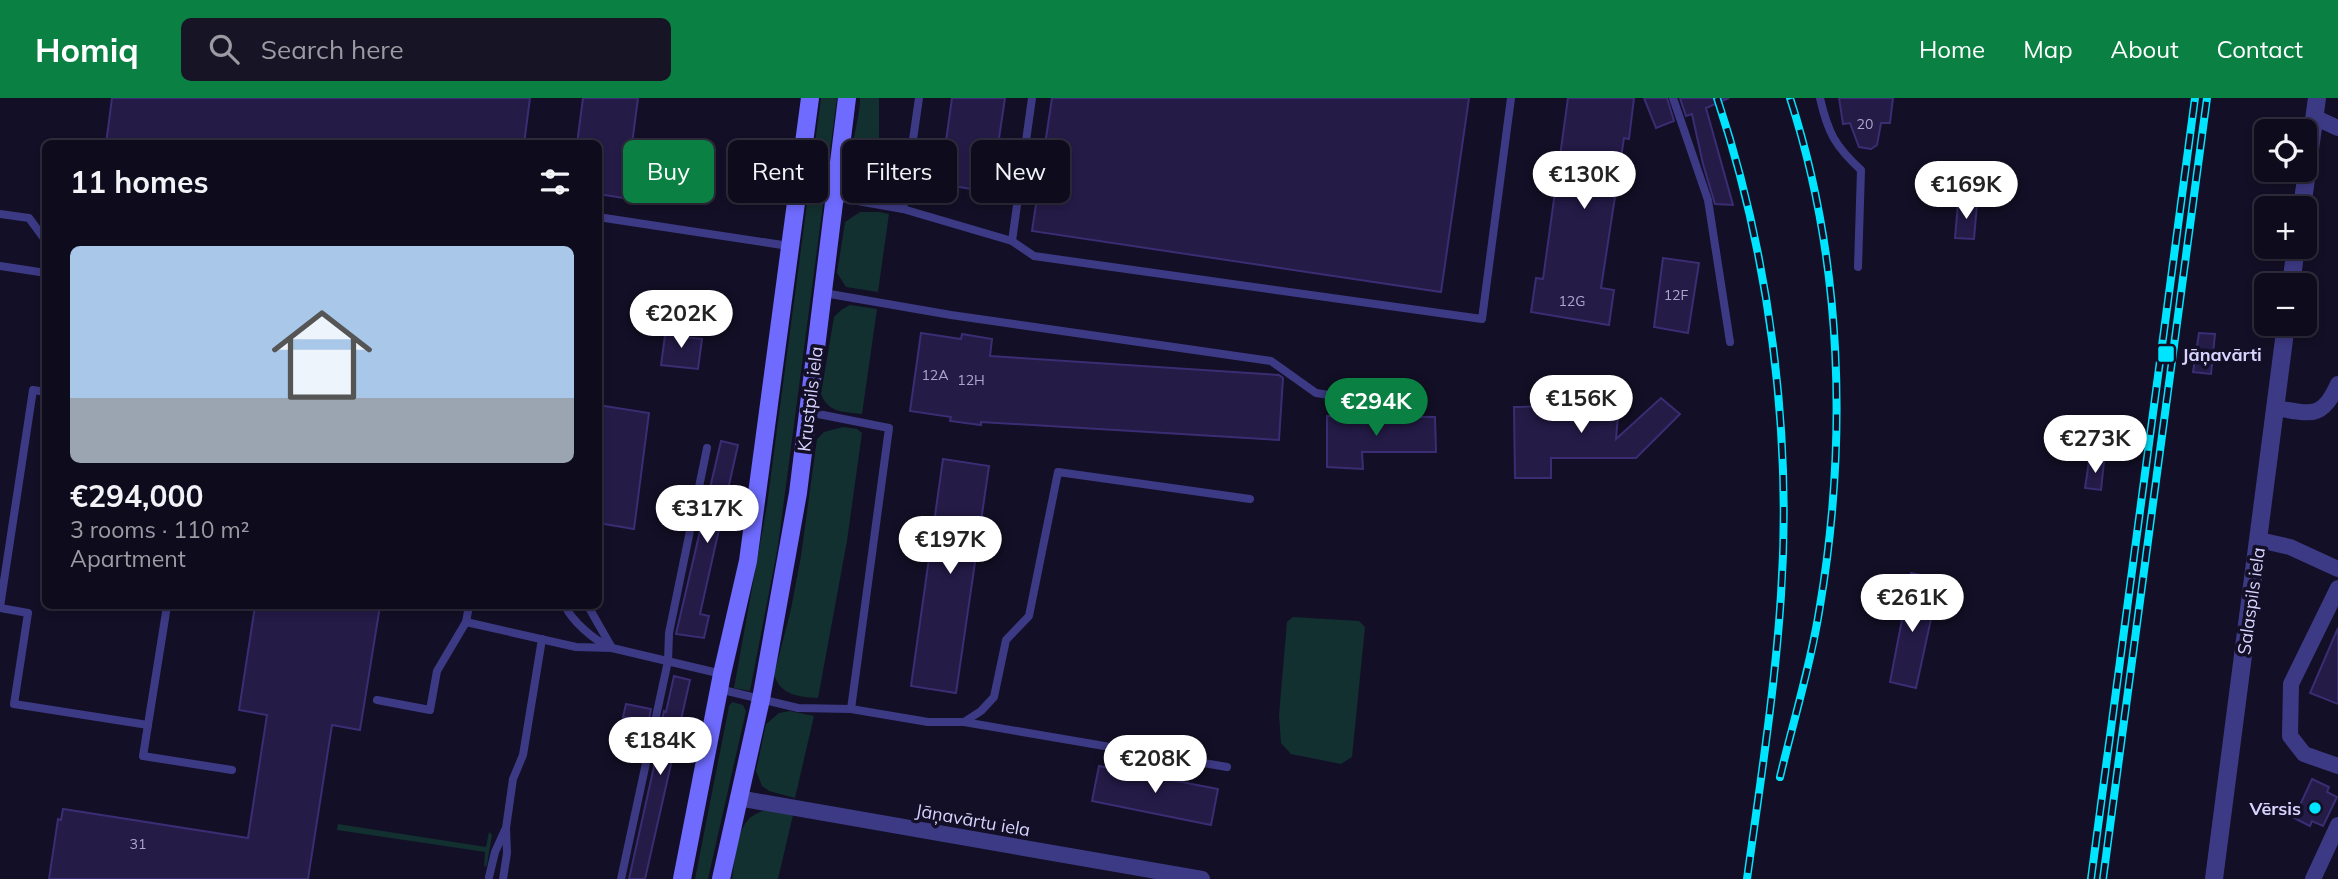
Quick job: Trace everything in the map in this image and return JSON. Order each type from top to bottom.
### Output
[{"type":"main road","points":[[681,879],[748,561],[810,98]]},
{"type":"main road","name":"Krustpils iela","points":[[721,879],[761,699],[797,493],[824,293],[846,98]]},
{"type":"street","points":[[2304,196],[2316,98]]},
{"type":"street","points":[[2314,117],[2338,128]]},
{"type":"street","name":"Salaspils iela","points":[[2214,879],[2284,336]]},
{"type":"street","points":[[2275,408],[2314,412],[2331,401],[2338,384]]},
{"type":"street","points":[[2259,540],[2290,547],[2338,569]]},
{"type":"street","points":[[2338,588],[2291,684],[2290,736],[2304,754],[2338,766]]},
{"type":"street","name":"Jāņavārtu iela","points":[[738,798],[1202,879]]},
{"type":"street","points":[[2313,879],[2338,825]]},
{"type":"lane","points":[[903,209],[919,98]]},
{"type":"lane","points":[[1012,241],[1031,98]]},
{"type":"lane","points":[[834,197],[903,209],[1012,241],[1034,256],[1482,318],[1511,98]]},
{"type":"lane","points":[[1673,98],[1708,200],[1730,342]]},
{"type":"lane","points":[[1820,98],[1831,135],[1840,151],[1861,170],[1858,267]]},
{"type":"lane","points":[[0,214],[29,218],[42,236]]},
{"type":"lane","points":[[602,218],[792,247]]},
{"type":"lane","points":[[0,265],[42,270]]},
{"type":"lane","points":[[824,293],[951,315],[1271,361],[1316,393],[1381,403]]},
{"type":"lane","points":[[42,391],[33,390],[0,607],[28,613],[14,704],[148,725]]},
{"type":"lane","points":[[808,412],[889,428],[850,709]]},
{"type":"lane","points":[[621,879],[668,661],[669,633],[707,448]]},
{"type":"lane","points":[[964,722],[981,711],[994,697],[1006,640],[1029,615],[1058,472],[1250,499]]},
{"type":"lane","points":[[167,609],[143,756],[232,770]]},
{"type":"lane","points":[[377,700],[430,710],[437,671],[466,622],[468,609]]},
{"type":"lane","points":[[566,609],[600,643],[668,661],[761,699],[798,708],[850,709],[928,722],[964,722],[1227,767]]},
{"type":"lane","points":[[589,609],[612,648]]},
{"type":"lane","points":[[466,622],[576,647],[612,648]]},
{"type":"lane","points":[[503,879],[513,779],[523,755],[542,639]]},
{"type":"lane","points":[[489,877],[495,852],[506,828]]},
{"type":"green space","points":[[821,98],[837,98],[828,166],[828,140],[815,140]]},
{"type":"green space","points":[[860,98],[879,98],[879,140],[853,140]]},
{"type":"green space","points":[[807,203],[823,203],[778,546],[750,691],[734,688],[767,505]]},
{"type":"green space","points":[[860,212],[889,214],[878,292],[846,287],[837,273],[845,222]]},
{"type":"green space","points":[[850,305],[877,309],[862,414],[833,408],[821,394],[834,317]]},
{"type":"green space","points":[[843,427],[857,429],[862,433],[847,541],[818,698],[804,697],[786,691],[774,675],[801,556],[817,439],[824,432]]},
{"type":"green space","points":[[1293,617],[1359,621],[1365,627],[1352,757],[1341,764],[1291,754],[1281,743],[1279,715],[1287,622]]},
{"type":"green space","points":[[732,702],[743,705],[746,711],[708,879],[695,879],[729,706]]},
{"type":"green space","points":[[790,711],[814,716],[795,798],[769,791],[762,786],[756,771],[766,724],[779,713]]},
{"type":"green space","points":[[768,809],[793,815],[778,879],[732,879],[744,826],[752,816]]},
{"type":"green space","points":[[338,824],[486,847],[489,832],[492,835],[487,865],[484,867],[485,852],[337,830]]},
{"type":"building","points":[[112,98],[530,98],[525,140],[107,140]]},
{"type":"building","points":[[583,98],[638,98],[632,140],[623,140],[623,198],[602,195],[602,140],[578,140]]},
{"type":"building","points":[[952,98],[1005,98],[999,140],[971,140],[971,189],[957,187],[957,140],[946,140]]},
{"type":"building","points":[[1052,98],[1469,98],[1441,292],[1032,231],[1036,203],[1070,203],[1070,140],[1046,140]]},
{"type":"building","points":[[1568,98],[1634,98],[1629,139],[1624,138],[1601,288],[1614,290],[1609,325],[1531,312],[1536,278],[1543,279]]},
{"type":"building","points":[[1644,98],[1667,98],[1674,121],[1656,128]]},
{"type":"building","points":[[1680,98],[1729,98],[1706,108],[1733,205],[1715,204],[1692,114],[1686,116]]},
{"type":"building","points":[[1839,98],[1893,98],[1890,123],[1881,123],[1877,145],[1871,149],[1859,147],[1850,123],[1843,124]]},
{"type":"building","points":[[1958,203],[1977,204],[1974,239],[1955,238]]},
{"type":"building","points":[[1663,258],[1699,263],[1688,333],[1654,327]]},
{"type":"building","points":[[666,328],[684,329],[683,337],[702,339],[698,369],[661,365]]},
{"type":"building","points":[[921,333],[961,339],[962,334],[992,339],[990,356],[1279,375],[1283,378],[1279,440],[981,422],[981,425],[910,411]]},
{"type":"building","name":"Jāņavārti","points":[[2199,333],[2215,334],[2211,374],[2193,372]]},
{"type":"building","points":[[1661,398],[1680,414],[1636,458],[1551,458],[1551,478],[1515,478],[1514,407],[1619,404],[1616,439]]},
{"type":"building","points":[[602,406],[649,413],[634,529],[602,524]]},
{"type":"building","points":[[1327,416],[1435,417],[1436,452],[1362,452],[1363,469],[1327,467]]},
{"type":"building","points":[[721,441],[738,445],[700,614],[709,616],[704,638],[676,634]]},
{"type":"building","points":[[943,459],[989,466],[956,693],[911,686]]},
{"type":"building","points":[[2089,461],[2104,462],[2101,490],[2085,488]]},
{"type":"building","points":[[1911,573],[1930,577],[1922,617],[1931,619],[1916,688],[1890,682]]},
{"type":"building","points":[[255,609],[380,609],[360,730],[332,725],[308,879],[49,879],[58,819],[61,820],[63,809],[248,838],[267,715],[239,710]]},
{"type":"building","points":[[2338,628],[2338,704],[2310,693]]},
{"type":"building","points":[[674,676],[690,680],[645,879],[629,879],[664,711],[666,712]]},
{"type":"building","points":[[626,704],[651,709],[648,723],[623,717]]},
{"type":"building","points":[[1099,766],[1218,789],[1211,825],[1092,801]]},
{"type":"building","name":"Vērsis","points":[[2312,779],[2329,787],[2327,792],[2337,797],[2323,826],[2312,821],[2310,826],[2294,818]]},
{"type":"railway","points":[[1717,98],[1735,157],[1763,281],[1773,344],[1783,470],[1784,533],[1775,666],[1747,879]]},
{"type":"railway","points":[[1780,777],[1819,612],[1828,548],[1837,418],[1830,288],[1821,224],[1808,160],[1790,98]]},
{"type":"railway","points":[[2091,879],[2195,98]]},
{"type":"railway","points":[[2103,879],[2207,98]]},
{"type":"place","name":"Jāņavārti","points":[[2166,354]]},
{"type":"place","name":"Vērsis","points":[[2315,808]]}]
